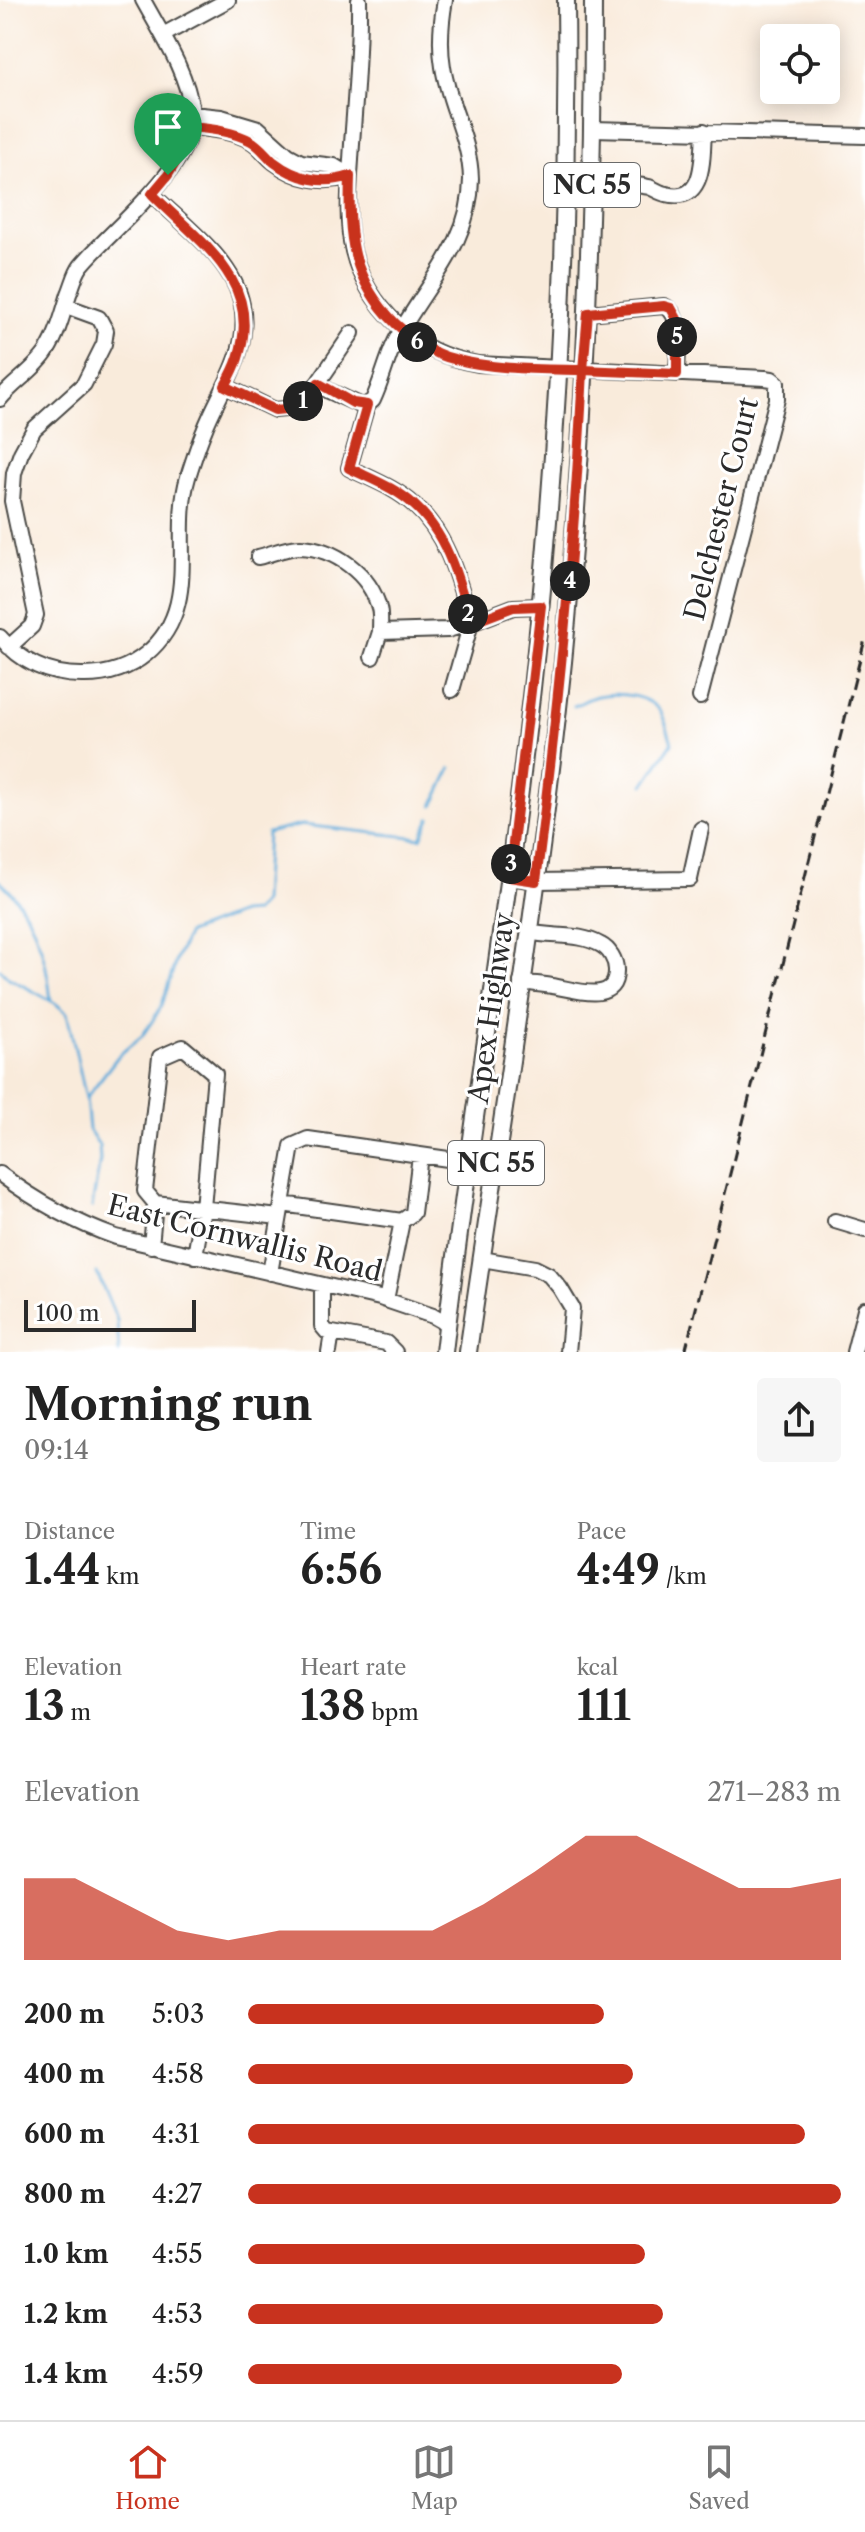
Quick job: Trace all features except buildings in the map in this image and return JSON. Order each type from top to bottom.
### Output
[{"type":"main road","name":"Apex Highway","points":[[444,1352],[509,877],[541,606],[558,369],[565,187],[566,0]]},
{"type":"main road","name":"Apex Highway","points":[[471,1349],[563,661],[588,313],[593,0]]},
{"type":"main road","name":"East Cornwallis Road","points":[[447,1324],[471,1349]]},
{"type":"street","points":[[0,399],[46,354],[78,270],[112,231],[152,194],[186,145],[192,120],[184,78],[143,0]]},
{"type":"street","points":[[163,35],[228,0]]},
{"type":"street","name":"Delchester Court","points":[[359,0],[350,232],[356,261],[372,296],[402,330],[426,348],[451,359],[506,366],[772,379],[777,383],[778,389],[700,697]]},
{"type":"street","points":[[445,0],[441,22],[441,57],[470,162],[468,208],[460,238],[402,330],[373,400],[367,405],[349,468],[415,505],[433,526],[449,554],[471,623],[452,690]]},
{"type":"street","points":[[192,120],[250,141],[298,176],[333,182],[350,176]]},
{"type":"street","points":[[593,129],[865,136]]},
{"type":"street","points":[[592,184],[651,188],[667,195],[693,190],[700,179],[704,131]]},
{"type":"street","points":[[4,642],[27,662],[49,671],[74,676],[104,675],[137,662],[160,642],[172,625],[179,601],[182,510],[187,480],[204,430],[238,358],[243,339],[243,310],[235,284],[221,261],[152,194]]},
{"type":"street","points":[[4,642],[24,636],[36,615],[12,501],[14,473],[34,429],[84,384],[104,344],[106,331],[99,318],[66,306]]},
{"type":"street","points":[[588,313],[664,306],[671,308],[677,319],[677,374]]},
{"type":"street","points":[[225,386],[264,406],[285,411],[296,408],[318,383],[352,333]]},
{"type":"street","points":[[318,383],[353,403],[367,405]]},
{"type":"street","points":[[258,557],[299,547],[326,552],[351,565],[369,586],[379,609],[380,632],[372,657]]},
{"type":"street","points":[[380,632],[448,630],[513,607],[541,606]]},
{"type":"street","points":[[509,877],[536,881],[690,879],[701,829]]},
{"type":"street","points":[[521,982],[590,994],[608,990],[616,979],[616,962],[604,946],[583,937],[529,932]]},
{"type":"street","points":[[195,1256],[203,1208],[215,1074],[183,1047],[160,1057],[145,1191],[155,1203],[203,1208],[402,1221],[413,1213],[420,1155]]},
{"type":"street","points":[[270,1273],[292,1146],[308,1139],[469,1162]]},
{"type":"street","name":"East Cornwallis Road","points":[[0,1174],[43,1204],[116,1237],[386,1300],[447,1324]]},
{"type":"street","points":[[151,1246],[155,1203]]},
{"type":"street","points":[[386,1300],[402,1221]]},
{"type":"street","points":[[835,1221],[865,1230]]},
{"type":"street","points":[[482,1259],[535,1268],[549,1275],[572,1308],[568,1352]]},
{"type":"street","points":[[322,1285],[322,1326],[327,1332],[376,1347],[386,1343],[395,1352]]},
{"type":"street","points":[[854,1352],[865,1309]]},
{"type":"street","points":[[329,1352],[332,1333]]},
{"type":"waterway","points":[[574,706],[594,697],[614,694],[641,698],[656,707],[663,716],[672,743],[644,785]]},
{"type":"waterway","points":[[433,806],[451,768]]},
{"type":"waterway","points":[[86,1098],[119,1055],[142,1036],[153,1020],[162,1005],[188,933],[241,913],[255,912],[263,902],[267,833],[302,825],[421,838],[430,818]]},
{"type":"waterway","points":[[0,881],[22,906],[37,936],[51,1001]]},
{"type":"waterway","points":[[0,969],[9,978],[67,1013],[86,1098],[89,1130],[99,1145],[100,1160],[92,1207]]},
{"type":"waterway","points":[[97,1273],[117,1320],[119,1352]]},
{"type":"railway","points":[[685,1352],[865,639]]},
{"type":"route","points":[[168,175],[152,194],[221,261],[242,302],[243,339],[225,386],[275,410],[296,408],[318,383],[353,403],[367,405],[349,468],[415,505],[433,526],[449,554],[471,623],[513,607],[541,606],[509,877],[536,881],[563,661],[583,370],[677,374],[677,319],[671,308],[664,306],[588,313],[583,370],[478,364],[451,359],[426,348],[402,330],[384,312],[365,284],[352,248],[350,176],[333,182],[298,176],[250,141],[219,130],[191,127],[186,145],[168,175]]}]
